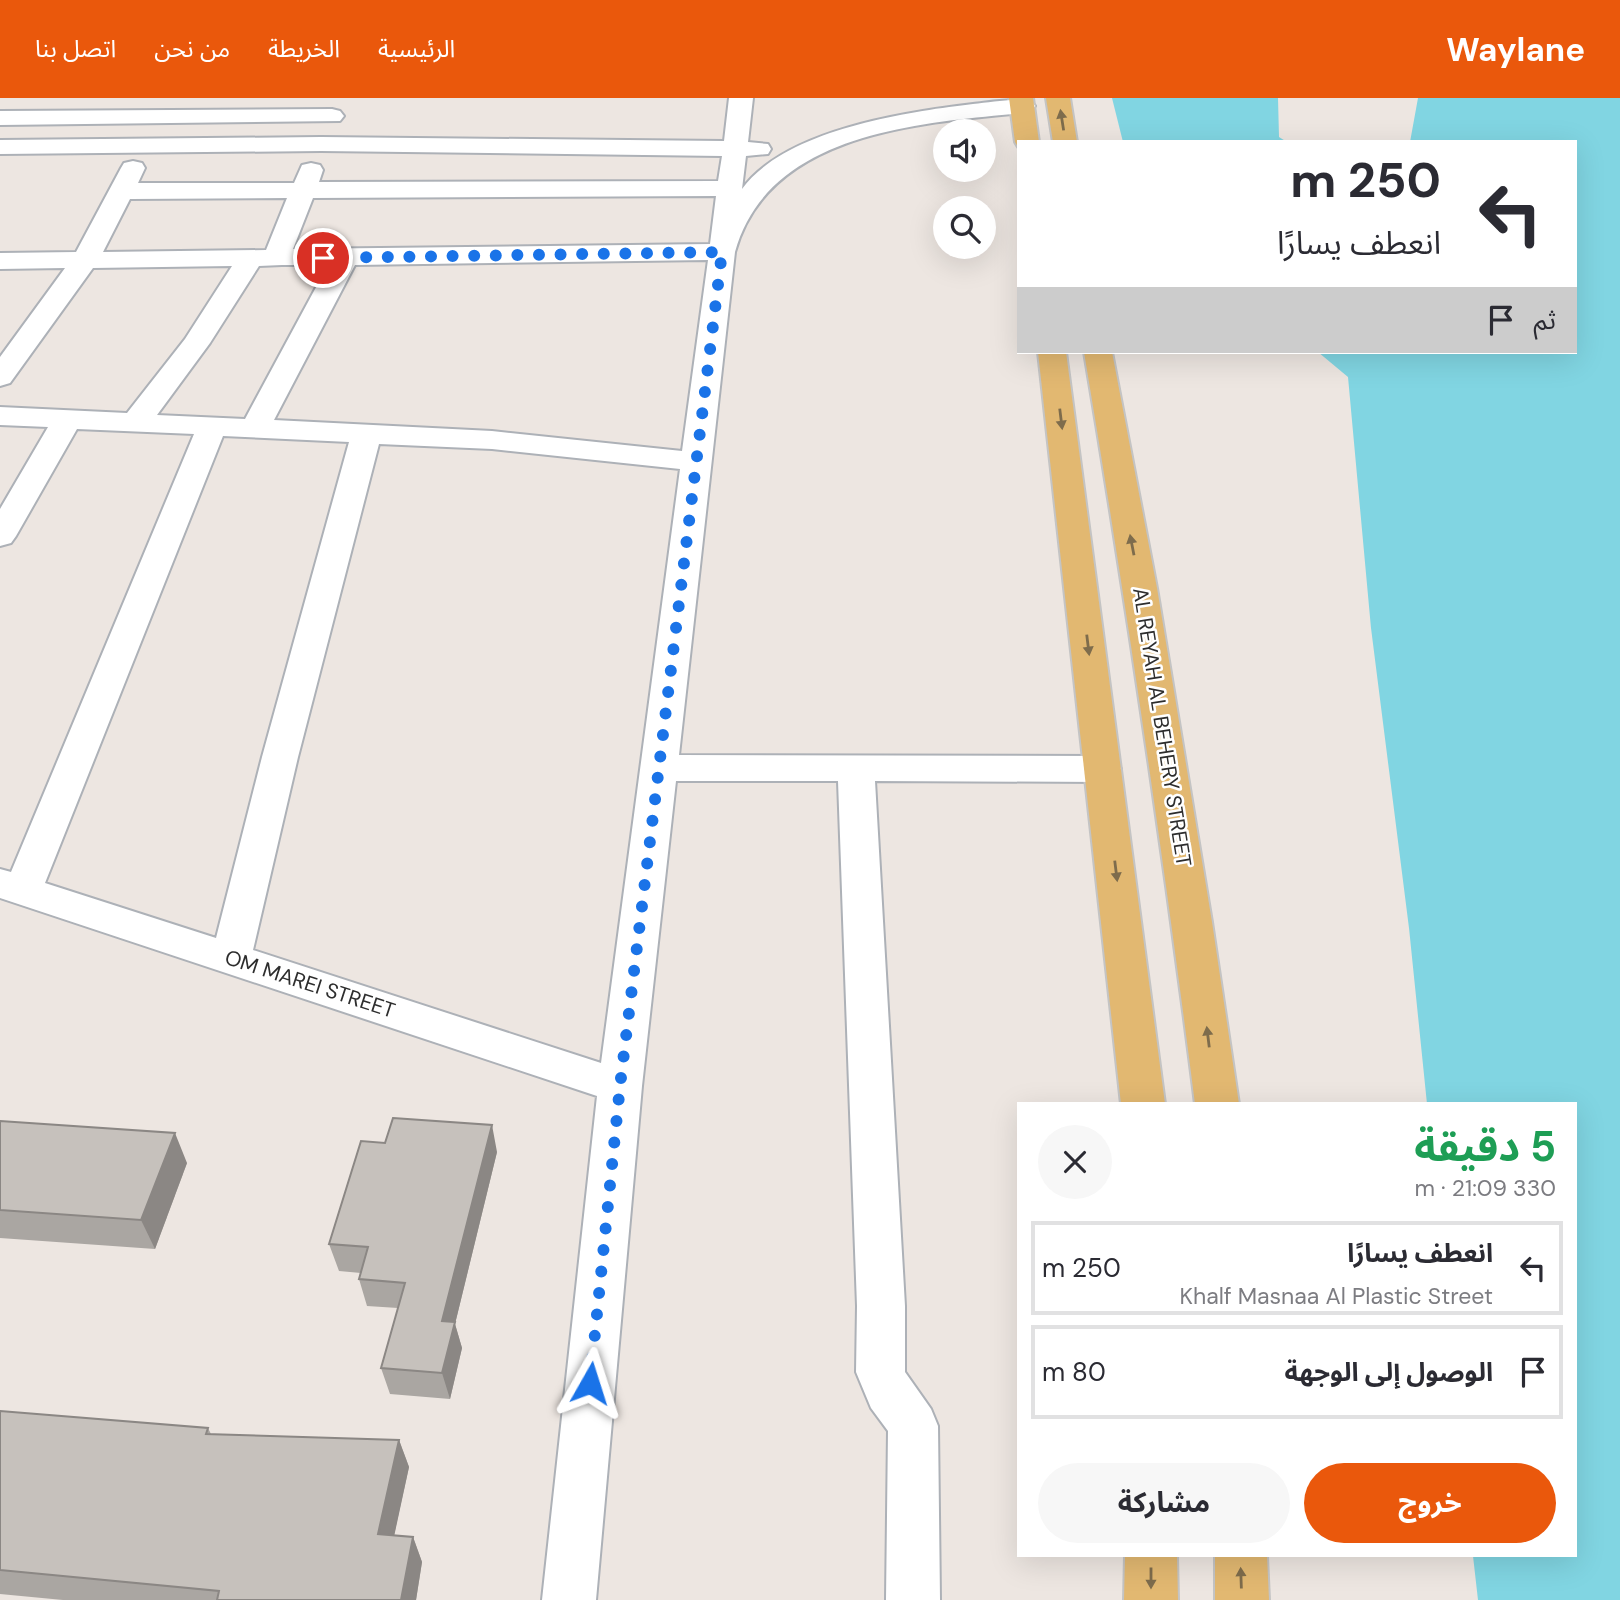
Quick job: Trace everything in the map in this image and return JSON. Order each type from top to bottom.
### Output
[{"type":"main road","points":[[1058,98],[1065,140]]},
{"type":"main road","points":[[1022,102],[1027,140]]},
{"type":"main road","points":[[1052,354],[1143,1102]]},
{"type":"main road","name":"AL REYAH AL BEHERY STREET","points":[[1098,354],[1140,588],[1192,922],[1217,1102]]},
{"type":"main road","points":[[1151,1557],[1151,1600]]},
{"type":"main road","points":[[1241,1557],[1242,1600]]},
{"type":"street","points":[[569,1600],[620,1086],[741,98]]},
{"type":"street","points":[[722,252],[731,222],[750,196],[772,173],[807,152],[853,133],[906,119],[1022,102]]},
{"type":"street","points":[[0,377],[85,260],[165,107]]},
{"type":"street","points":[[0,118],[165,107],[336,107],[303,190],[263,259],[136,422]]},
{"type":"street","points":[[0,147],[735,146],[807,152]]},
{"type":"street","points":[[121,191],[729,188]]},
{"type":"street","points":[[0,261],[722,252]]},
{"type":"street","points":[[255,428],[346,257]]},
{"type":"street","points":[[0,416],[492,440],[697,461]]},
{"type":"street","points":[[0,536],[68,419]]},
{"type":"street","points":[[12,886],[212,426]]},
{"type":"street","points":[[231,958],[280,757],[366,434]]},
{"type":"street","points":[[658,768],[1103,768]]},
{"type":"street","points":[[856,769],[881,1306],[881,1376],[913,1426],[913,1600]]},
{"type":"street","name":"OM MAREI STREET","points":[[12,886],[620,1086]]},
{"type":"water","points":[[1112,98],[1278,98],[1279,137],[1284,140],[1122,140]]},
{"type":"water","points":[[1418,98],[1620,98],[1620,1600],[1478,1600],[1473,1557],[1577,1557],[1577,1102],[1427,1102],[1409,928],[1371,628],[1348,377],[1320,354],[1577,354],[1577,140],[1410,140]]},
{"type":"building","points":[[393,1118],[492,1125],[442,1321],[455,1322],[442,1373],[381,1368],[405,1283],[359,1279],[368,1247],[329,1244],[361,1141],[385,1143]]},
{"type":"building","points":[[0,1121],[175,1133],[141,1220],[0,1210]]},
{"type":"building","points":[[0,1411],[208,1428],[206,1434],[399,1440],[378,1534],[413,1537],[401,1600],[217,1600],[219,1591],[0,1570]]},
{"type":"route","points":[[323,258],[722,252],[620,1086],[590,1383]]}]
